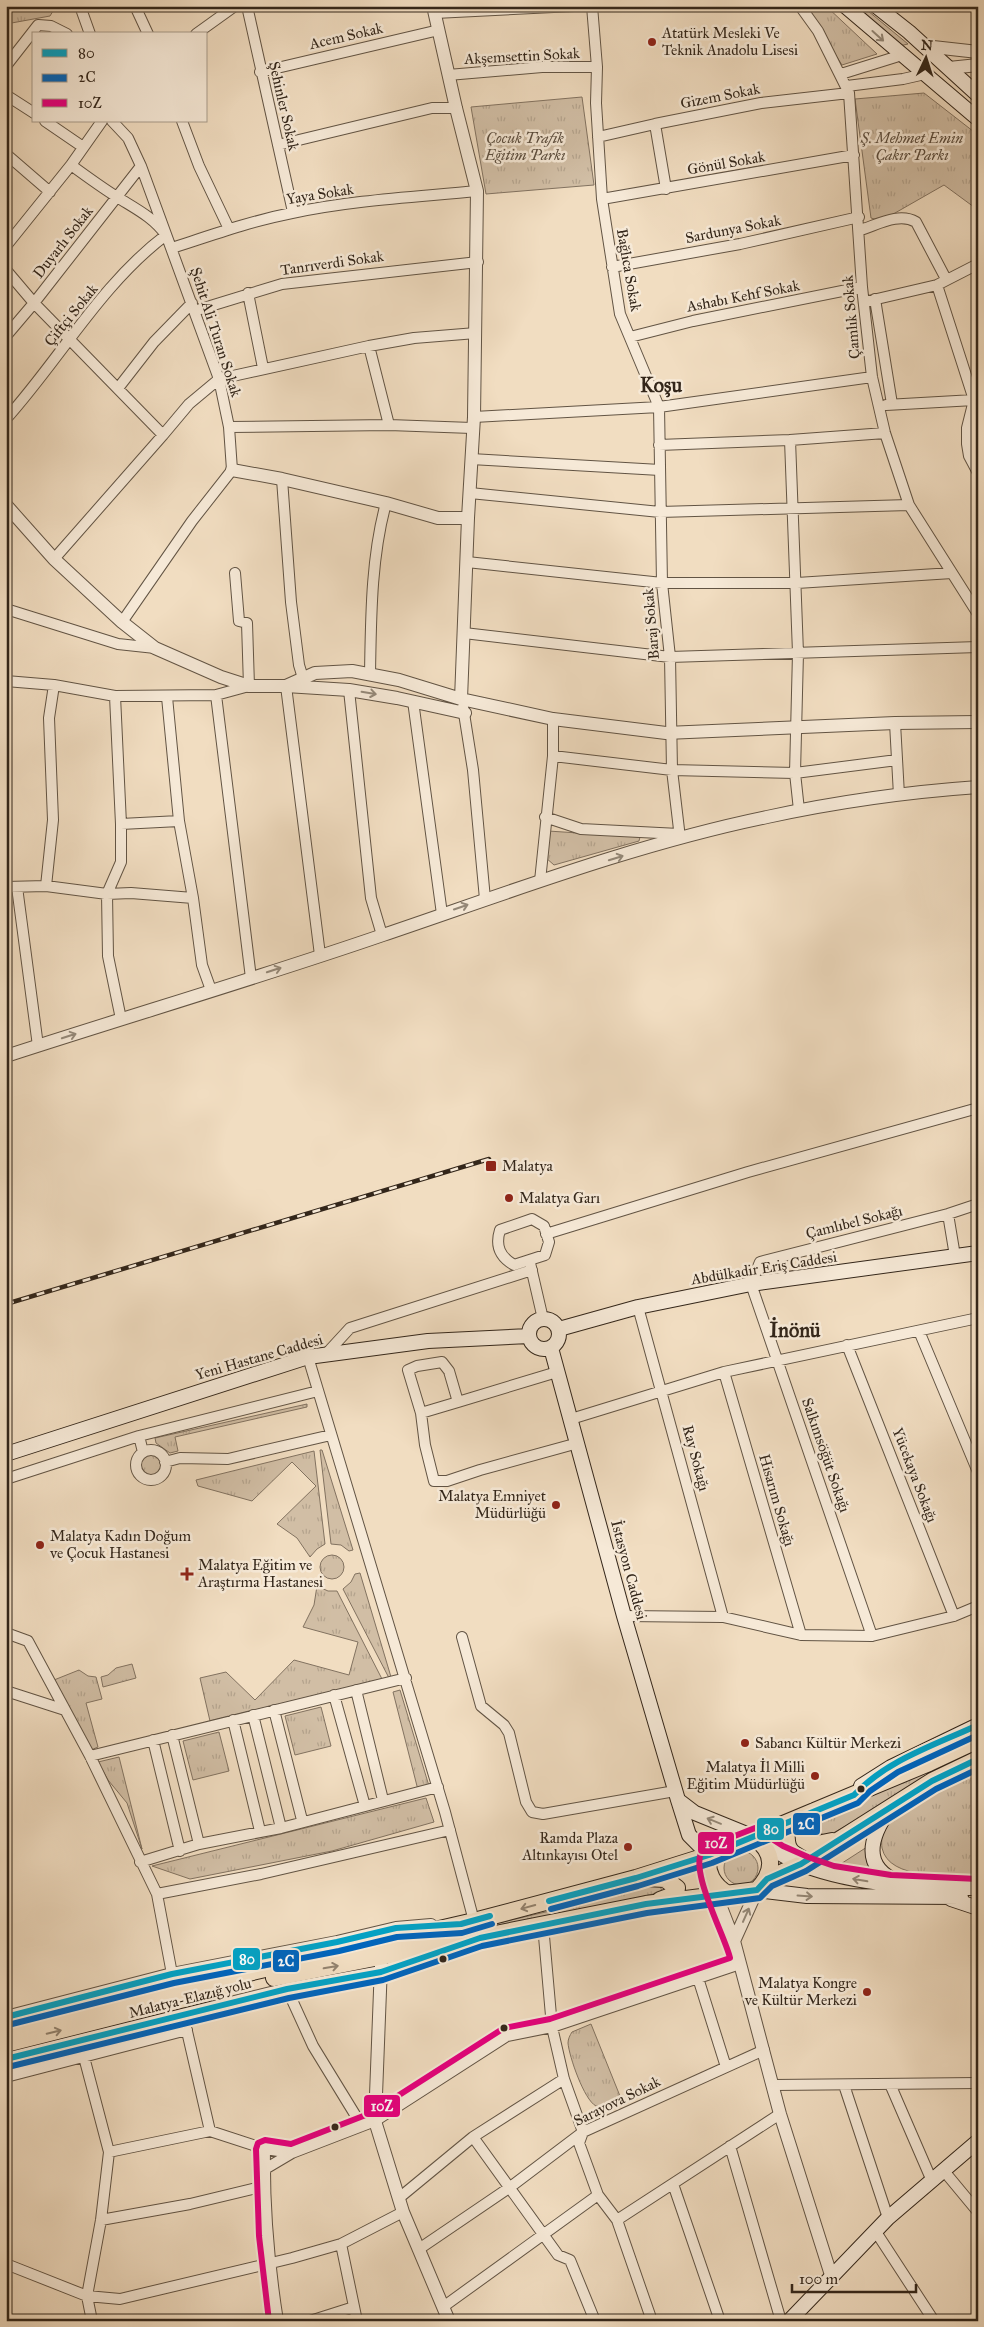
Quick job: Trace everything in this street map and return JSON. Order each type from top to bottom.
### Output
[{"type":"highway","points":[[762,1884],[770,1862],[768,1852],[758,1840],[816,1810],[978,1740]]},
{"type":"highway","points":[[762,1884],[801,1864],[932,1781],[978,1759]]},
{"type":"highway","points":[[816,1810],[803,1829],[806,1843],[818,1845],[845,1837]]},
{"type":"highway","name":"Malatya-Elazığ yolu","points":[[6,2031],[109,2005],[467,1922],[636,1878],[758,1840]]},
{"type":"highway","points":[[709,1855],[708,1862],[719,1890]]},
{"type":"highway","points":[[636,1878],[665,1879],[677,1888],[676,1894],[668,1899],[646,1904]]},
{"type":"highway","name":"Malatya-Elazığ yolu","points":[[6,2044],[281,1976],[381,1965],[480,1938],[719,1890],[762,1884]]},
{"type":"main road","points":[[845,6],[978,119]]},
{"type":"main road","points":[[876,6],[929,50],[978,95]]},
{"type":"main road","points":[[902,56],[929,50]]},
{"type":"main road","points":[[925,74],[949,68]]},
{"type":"main road","name":"Abdülkadir Eriş Caddesi","points":[[559,1329],[638,1307],[751,1284],[978,1253]]},
{"type":"main road","points":[[543,1319],[553,1321],[559,1329],[559,1340],[551,1348],[538,1348],[529,1336],[534,1323],[543,1319]]},
{"type":"main road","name":"Yeni Hastane Caddesi","points":[[6,1454],[308,1357],[428,1341],[529,1336]]},
{"type":"main road","name":"İstasyon Caddesi","points":[[551,1348],[624,1616],[676,1796],[689,1835],[709,1855]]},
{"type":"main road","points":[[854,1795],[862,1785],[891,1767],[978,1725]]},
{"type":"main road","points":[[676,1796],[695,1813],[758,1840],[801,1864],[835,1876],[908,1886],[978,1888]]},
{"type":"main road","points":[[892,1805],[877,1828],[872,1848],[875,1866],[888,1878],[908,1886]]},
{"type":"main road","points":[[762,1884],[807,1896],[978,1897]]},
{"type":"main road","points":[[943,1897],[978,1908]]},
{"type":"main road","points":[[789,2321],[888,2218],[978,2141]]},
{"type":"street","points":[[80,6],[89,32]]},
{"type":"street","points":[[135,6],[147,32]]},
{"type":"street","points":[[198,32],[219,11],[235,6]]},
{"type":"street","name":"Şehinler Sokak","points":[[247,6],[260,72],[293,212]]},
{"type":"street","points":[[485,899],[473,770],[465,713],[461,699],[476,333],[477,192],[434,10],[574,6]]},
{"type":"street","name":"Bağlıca Sokak","points":[[592,6],[597,67],[596,103],[602,199],[620,314],[659,407]]},
{"type":"street","name":"Çamlık Sokak","points":[[800,6],[818,31],[848,89],[860,230],[862,288],[872,377],[885,433],[909,505],[978,614]]},
{"type":"street","points":[[32,32],[38,25],[50,26],[63,32]]},
{"type":"street","name":"Acem Sokak","points":[[260,72],[439,30]]},
{"type":"street","points":[[7,62],[32,32]]},
{"type":"street","points":[[929,50],[978,52]]},
{"type":"street","points":[[841,74],[902,56]]},
{"type":"street","points":[[949,68],[978,65]]},
{"type":"street","name":"Akşemsettin Sokak","points":[[448,75],[542,67],[597,67]]},
{"type":"street","name":"Gizem Sokak","points":[[598,138],[655,124],[761,103],[925,74]]},
{"type":"street","points":[[6,95],[32,112]]},
{"type":"street","points":[[278,144],[432,108],[456,108]]},
{"type":"street","points":[[46,122],[83,147]]},
{"type":"street","points":[[6,246],[71,165],[101,122]]},
{"type":"street","name":"Şehit Ali Turan Sokak","points":[[113,122],[128,138],[142,166],[218,379],[229,427],[232,470]]},
{"type":"street","points":[[182,122],[199,166],[229,229]]},
{"type":"street","points":[[655,124],[666,189]]},
{"type":"street","points":[[6,154],[50,192]]},
{"type":"street","name":"Gönül Sokak","points":[[602,199],[854,155]]},
{"type":"street","points":[[71,165],[117,197],[139,209],[157,223],[166,236]]},
{"type":"street","name":"Duyarlı Sokak","points":[[6,336],[142,166]]},
{"type":"street","name":"Yaya Sokak","points":[[172,248],[229,229],[293,212],[395,198],[477,192]]},
{"type":"street","name":"Sardunya Sokak","points":[[612,266],[740,244],[859,217]]},
{"type":"street","points":[[860,230],[901,217],[909,218],[916,222],[941,282],[976,401],[967,428],[967,444],[969,456],[978,472]]},
{"type":"street","name":"Çiftçi Sokak","points":[[6,419],[97,304],[145,252],[166,236]]},
{"type":"street","name":"Tanrıverdi Sokak","points":[[193,307],[282,284],[478,262]]},
{"type":"street","points":[[864,302],[941,282],[978,264]]},
{"type":"street","points":[[6,270],[34,303],[164,434]]},
{"type":"street","name":"Ashabı Kehf Sokak","points":[[630,337],[693,321],[862,288]]},
{"type":"street","points":[[248,293],[263,368]]},
{"type":"street","points":[[876,299],[892,404]]},
{"type":"street","points":[[119,387],[154,342],[193,307]]},
{"type":"street","points":[[54,559],[189,404],[218,379],[369,346],[414,338],[476,333]]},
{"type":"street","points":[[369,346],[389,425]]},
{"type":"street","points":[[229,427],[473,423],[659,407],[872,377]]},
{"type":"street","points":[[880,405],[976,401]]},
{"type":"street","name":"Baraj Sokak","points":[[659,407],[662,584],[670,657],[672,770],[680,836]]},
{"type":"street","points":[[659,445],[790,440],[885,433]]},
{"type":"street","points":[[790,440],[797,583],[798,653],[795,773],[800,810]]},
{"type":"street","points":[[471,459],[660,470]]},
{"type":"street","points":[[122,622],[192,521],[232,470],[282,479],[386,503],[438,518],[468,518]]},
{"type":"street","points":[[282,479],[291,602],[299,665],[303,678]]},
{"type":"street","points":[[470,493],[660,512],[909,505]]},
{"type":"street","points":[[370,674],[371,616],[378,531],[386,503]]},
{"type":"street","points":[[6,506],[54,559],[122,622],[155,648],[221,677],[249,686]]},
{"type":"street","points":[[467,562],[662,584],[797,583],[952,574]]},
{"type":"street","points":[[234,573],[239,621],[247,623],[249,686]]},
{"type":"street","points":[[6,609],[118,644],[155,648]]},
{"type":"street","points":[[464,633],[670,657],[978,646]]},
{"type":"street","points":[[286,686],[315,673],[352,671],[399,680],[461,699],[553,719],[672,732],[797,726],[978,722]]},
{"type":"street","points":[[7,684],[54,685],[115,696],[167,697],[216,695],[249,686],[286,686],[348,690],[413,701],[465,713]]},
{"type":"street","points":[[46,886],[53,820],[49,718],[54,685]]},
{"type":"street","points":[[286,686],[310,894],[320,955]]},
{"type":"street","points":[[348,690],[369,861],[371,898],[382,935]]},
{"type":"street","points":[[216,695],[251,978]]},
{"type":"street","points":[[115,696],[121,862],[107,894],[108,956],[121,1019]]},
{"type":"street","points":[[167,697],[179,821],[194,898],[202,965],[211,990]]},
{"type":"street","points":[[413,701],[442,914]]},
{"type":"street","points":[[540,880],[553,756],[553,719]]},
{"type":"street","points":[[895,723],[899,795]]},
{"type":"street","points":[[553,756],[672,770],[795,773],[897,760]]},
{"type":"street","points":[[6,1056],[251,978],[540,880],[680,836],[800,810],[899,795],[978,787]]},
{"type":"street","points":[[546,816],[582,829],[680,836]]},
{"type":"street","points":[[121,824],[179,821]]},
{"type":"street","points":[[6,888],[46,886],[107,894],[194,898]]},
{"type":"street","points":[[17,887],[38,1046]]},
{"type":"street","points":[[546,1234],[748,1172],[978,1108]]},
{"type":"street","name":"Çamlıbel Sokağı","points":[[751,1284],[760,1262],[948,1214],[978,1204]]},
{"type":"street","points":[[948,1214],[955,1256]]},
{"type":"street","points":[[327,1353],[350,1328],[530,1265],[544,1255],[549,1242],[544,1226],[532,1219],[500,1230],[497,1240],[503,1259],[514,1265],[530,1265]]},
{"type":"street","points":[[530,1265],[543,1319]]},
{"type":"street","name":"Salkımsöğüt Sokağı","points":[[751,1284],[872,1636]]},
{"type":"street","name":"Ray Sokağı","points":[[638,1307],[724,1617]]},
{"type":"street","points":[[571,1419],[724,1372],[978,1318]]},
{"type":"street","points":[[920,1331],[978,1472]]},
{"type":"street","name":"Yücekaya Sokağı","points":[[848,1345],[954,1616]]},
{"type":"street","points":[[6,2017],[172,1974],[337,1942],[396,1928],[467,1922],[450,1830],[438,1787],[308,1357]]},
{"type":"street","points":[[458,1402],[449,1371],[442,1362],[417,1366],[408,1370],[421,1413],[425,1445],[434,1481],[447,1481],[578,1443]]},
{"type":"street","points":[[421,1413],[557,1372]]},
{"type":"street","name":"Hisarım Sokağı","points":[[724,1372],[802,1635]]},
{"type":"street","points":[[6,1478],[139,1436],[318,1391]]},
{"type":"street","points":[[165,1462],[180,1458],[228,1459],[331,1435]]},
{"type":"street","points":[[139,1436],[144,1452]]},
{"type":"street","points":[[144,1452],[157,1452],[165,1462],[164,1472],[161,1476],[152,1480],[142,1477],[136,1464],[137,1459],[144,1452]]},
{"type":"street","points":[[624,1616],[724,1617],[802,1635],[872,1636],[954,1616],[978,1606]]},
{"type":"street","points":[[6,1633],[28,1641],[90,1756],[157,1894],[172,1974]]},
{"type":"street","points":[[462,1637],[481,1706],[504,1725],[509,1733],[526,1802],[532,1812],[543,1814],[676,1796]]},
{"type":"street","points":[[90,1756],[406,1678]]},
{"type":"street","points":[[356,1690],[383,1800]]},
{"type":"street","points":[[6,1691],[65,1710]]},
{"type":"street","points":[[334,1695],[365,1806]]},
{"type":"street","points":[[274,1710],[302,1820]]},
{"type":"street","points":[[253,1715],[281,1828]]},
{"type":"street","points":[[233,1720],[260,1831]]},
{"type":"street","points":[[172,1735],[200,1844]]},
{"type":"street","points":[[153,1740],[180,1851]]},
{"type":"street","points":[[140,1862],[200,1844],[205,1845],[260,1831],[281,1828],[302,1820],[438,1787]]},
{"type":"street","points":[[157,1894],[261,1874],[450,1830]]},
{"type":"street","points":[[734,1941],[762,1884]]},
{"type":"street","points":[[719,1890],[774,2085],[780,2114],[832,2275]]},
{"type":"street","points":[[543,1925],[552,2027],[564,2078],[583,2132],[579,2143],[598,2195],[617,2220],[652,2321]]},
{"type":"street","points":[[265,2169],[292,2153],[376,2121],[507,2036],[552,2027],[740,1964]]},
{"type":"street","points":[[6,2059],[381,1965],[376,2121],[403,2212],[449,2321]]},
{"type":"street","points":[[698,1978],[726,2067]]},
{"type":"street","points":[[287,1989],[313,2046],[362,2126]]},
{"type":"street","points":[[183,2014],[210,2130]]},
{"type":"street","points":[[6,2077],[187,2030]]},
{"type":"street","name":"Sarayova Sokak","points":[[418,2249],[510,2188],[583,2132],[764,2050]]},
{"type":"street","points":[[84,2057],[109,2152],[101,2220],[87,2296],[92,2321]]},
{"type":"street","points":[[399,2198],[473,2137],[564,2078]]},
{"type":"street","points":[[890,2084],[932,2181]]},
{"type":"street","points":[[774,2085],[978,2084]]},
{"type":"street","points":[[844,2085],[888,2218]]},
{"type":"street","points":[[617,2220],[780,2114]]},
{"type":"street","points":[[109,2152],[210,2130],[265,2149],[292,2153]]},
{"type":"street","points":[[473,2137],[558,2255],[570,2260],[595,2321]]},
{"type":"street","points":[[730,2146],[781,2321]]},
{"type":"street","points":[[265,2149],[264,2186],[270,2262],[278,2321]]},
{"type":"street","points":[[944,2171],[978,2212]]},
{"type":"street","points":[[673,2184],[720,2321]]},
{"type":"street","points":[[101,2220],[190,2204],[264,2186]]},
{"type":"street","points":[[443,2307],[598,2195]]},
{"type":"street","points":[[6,2264],[87,2296],[120,2299],[341,2244],[403,2212]]},
{"type":"street","points":[[876,2232],[934,2321]]},
{"type":"street","points":[[341,2244],[357,2321]]},
{"type":"street","points":[[310,2321],[354,2307]]},
{"type":"green space","points":[[6,6],[56,6],[50,16],[6,24]]},
{"type":"green space","points":[[804,6],[826,6],[877,54],[842,65]]},
{"type":"green space","points":[[852,6],[862,6],[908,44],[895,47]]},
{"type":"green space","name":"Ş. Mehmet Emin Çakır Parkı","points":[[924,93],[978,135],[978,210],[944,185],[881,221],[871,218],[855,99]]},
{"type":"green space","name":"Çocuk Trafik Eğitim Parkı","points":[[582,97],[594,185],[486,194],[471,107]]},
{"type":"green space","points":[[548,831],[640,837],[639,841],[554,865],[545,857]]},
{"type":"green space","points":[[307,1404],[307,1407],[175,1437],[178,1451],[170,1453],[156,1443],[155,1438]]},
{"type":"green space","points":[[320,1450],[322,1450],[353,1550],[349,1551],[341,1545],[331,1544]]},
{"type":"green space","points":[[314,1451],[325,1544],[310,1557],[297,1538],[277,1524],[316,1486],[292,1462],[252,1501],[198,1486],[196,1480]]},
{"type":"green space","points":[[148,1453],[156,1453],[163,1460],[163,1468],[156,1475],[148,1475],[141,1468],[141,1460]]},
{"type":"green space","points":[[332,1555],[340,1559],[344,1567],[340,1575],[332,1579],[324,1575],[320,1567],[324,1559]]},
{"type":"green space","points":[[360,1573],[391,1677],[389,1678],[343,1589],[351,1582],[355,1574]]},
{"type":"green space","points":[[317,1586],[328,1591],[337,1591],[382,1679],[210,1721],[200,1678],[226,1672],[255,1700],[294,1660],[349,1675],[358,1642],[303,1627],[314,1605]]},
{"type":"green space","points":[[132,1664],[136,1678],[103,1687],[101,1677],[108,1675],[116,1668]]},
{"type":"green space","points":[[79,1670],[88,1676],[96,1677],[102,1699],[86,1703],[98,1747],[91,1750],[54,1680]]},
{"type":"green space","points":[[400,1690],[429,1786],[418,1790],[393,1692]]},
{"type":"green space","points":[[321,1707],[331,1746],[295,1755],[285,1716]]},
{"type":"green space","points":[[219,1732],[229,1771],[193,1780],[183,1741]]},
{"type":"green space","points":[[978,1747],[978,1755],[922,1783],[826,1837],[810,1824]]},
{"type":"green space","points":[[119,1757],[142,1849],[127,1803],[108,1780],[98,1762]]},
{"type":"green space","points":[[978,1771],[978,1875],[922,1874],[896,1866],[887,1859],[882,1848],[882,1837],[885,1828],[892,1819],[928,1795]]},
{"type":"green space","points":[[426,1798],[434,1822],[332,1851],[190,1879],[152,1866]]},
{"type":"green space","points":[[867,1847],[876,1873],[836,1867]]},
{"type":"green space","points":[[741,1851],[748,1852],[753,1856],[757,1861],[757,1875],[753,1880],[748,1884],[741,1885],[734,1884],[729,1880],[725,1875],[724,1868],[725,1861],[729,1856],[734,1852]]},
{"type":"green space","points":[[659,1881],[662,1892],[398,1952],[396,1947],[601,1899]]},
{"type":"green space","points":[[591,2024],[622,2101],[606,2107],[596,2106],[591,2102],[582,2087],[569,2049],[568,2040],[572,2032]]},
{"type":"railway","points":[[6,1304],[489,1159]]},
{"type":"transit line","name":"80","points":[[549,1901],[636,1878],[709,1855],[854,1795],[881,1772],[896,1763],[978,1725]]},
{"type":"transit line","name":"2C","points":[[551,1909],[638,1886],[712,1863],[858,1803],[870,1791],[898,1772],[978,1735]]},
{"type":"transit line","name":"80","points":[[6,2059],[287,1989],[381,1972],[480,1938],[646,1904],[757,1890],[767,1879],[801,1864],[932,1781],[978,1759]]},
{"type":"transit line","name":"2C","points":[[8,2067],[289,1998],[383,1980],[482,1946],[647,1913],[760,1898],[772,1886],[806,1871],[936,1789],[978,1769]]},
{"type":"transit line","name":"10Z","points":[[269,2321],[259,2236],[256,2149],[258,2143],[265,2140],[291,2144],[371,2113],[504,2028],[550,2019],[730,1958],[703,1885],[700,1857],[704,1848],[755,1828],[783,1846],[834,1866],[891,1875],[978,1879]]},
{"type":"transit line","name":"80","points":[[6,2017],[172,1974],[337,1942],[396,1928],[461,1924],[490,1916]]},
{"type":"transit line","name":"2C","points":[[8,2025],[174,1983],[339,1951],[397,1937],[462,1933],[492,1924]]},
{"type":"place","name":"Atatürk Mesleki Ve Teknik Anadolu Lisesi","points":[[652,42]]},
{"type":"place","name":"Malatya","points":[[491,1166]]},
{"type":"place","name":"Malatya Garı","points":[[509,1198]]},
{"type":"place","name":"Malatya Emniyet Müdürlüğü","points":[[556,1505]]},
{"type":"place","name":"Malatya Kadın Doğum ve Çocuk Hastanesi","points":[[40,1545]]},
{"type":"place","name":"Malatya Eğitim ve Araştırma Hastanesi","points":[[187,1574]]},
{"type":"place","name":"Sabancı Kültür Merkezi","points":[[745,1743]]},
{"type":"place","name":"Malatya İl Milli Eğitim Müdürlüğü","points":[[815,1776]]},
{"type":"place","name":"Ramda Plaza Altınkayısı Otel","points":[[628,1847]]},
{"type":"place","name":"Malatya Kongre ve Kültür Merkezi","points":[[867,1992]]},
{"type":"district","name":"Koşu","points":[[661,385]]},
{"type":"district","name":"İnönü","points":[[795,1330]]}]
